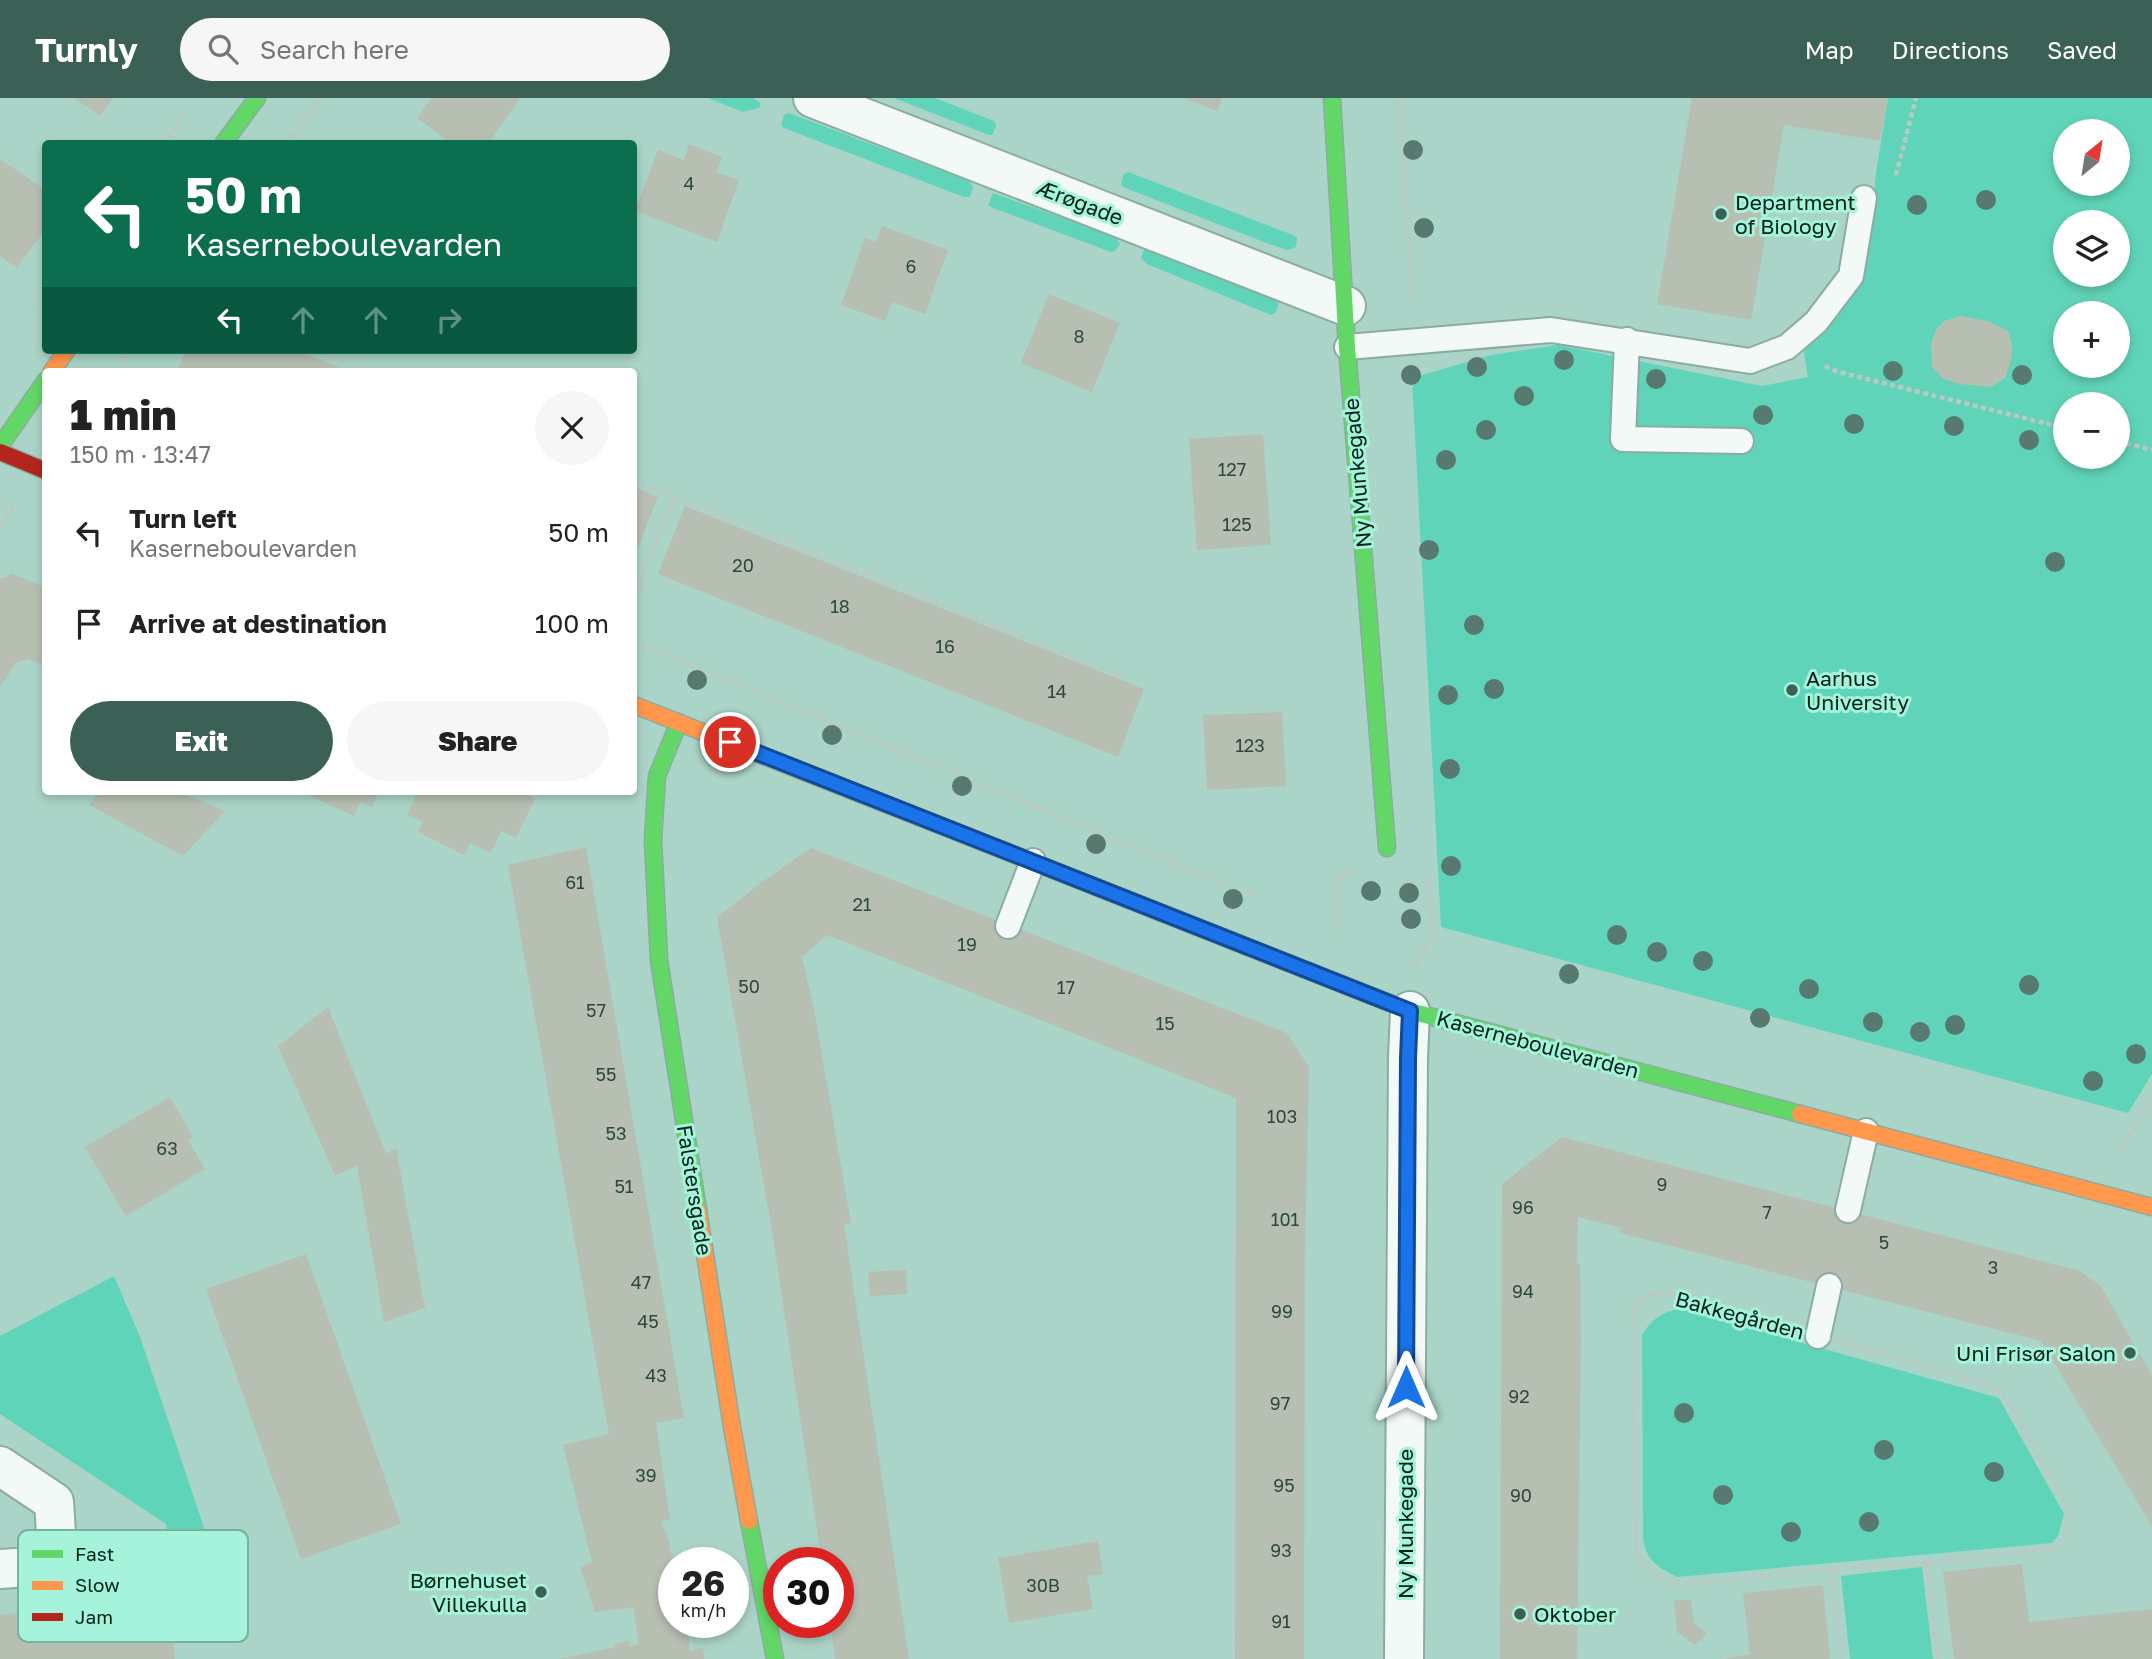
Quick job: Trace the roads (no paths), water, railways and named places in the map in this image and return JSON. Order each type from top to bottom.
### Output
[{"type":"street","points":[[226,140],[257,98]]},
{"type":"street","name":"Ærøgade","points":[[813,98],[1346,306]]},
{"type":"street","name":"Ny Munkegade","points":[[1332,98],[1348,347],[1387,848]]},
{"type":"street","points":[[0,446],[42,386]]},
{"type":"street","points":[[0,452],[42,469]]},
{"type":"street","name":"Kaserneboulevarden","points":[[637,706],[1410,1011],[2100,1192],[2151,1203]]},
{"type":"street","name":"Falstersgade","points":[[679,722],[657,776],[654,803],[653,840],[659,960],[732,1427],[775,1659]]},
{"type":"street","name":"Ny Munkegade","points":[[1404,1659],[1410,1011]]},
{"type":"street","points":[[0,1466],[54,1502],[56,1530]]},
{"type":"street","points":[[0,1569],[18,1568]]},
{"type":"lane","points":[[1348,347],[1551,330],[1751,360],[1787,347],[1816,322],[1851,276],[1864,198]]},
{"type":"lane","points":[[1627,340],[1623,439],[1741,441]]},
{"type":"lane","points":[[1009,926],[1032,861]]},
{"type":"lane","points":[[1848,1210],[1866,1131]]},
{"type":"lane","points":[[1818,1336],[1829,1286]]},
{"type":"place","name":"Department of Biology","points":[[1721,214]]},
{"type":"place","name":"Aarhus University","points":[[1792,690]]},
{"type":"place","name":"Uni Frisør Salon","points":[[2130,1353]]},
{"type":"place","name":"Børnehuset Villekulla","points":[[541,1592]]},
{"type":"place","name":"Oktober","points":[[1520,1614]]}]
